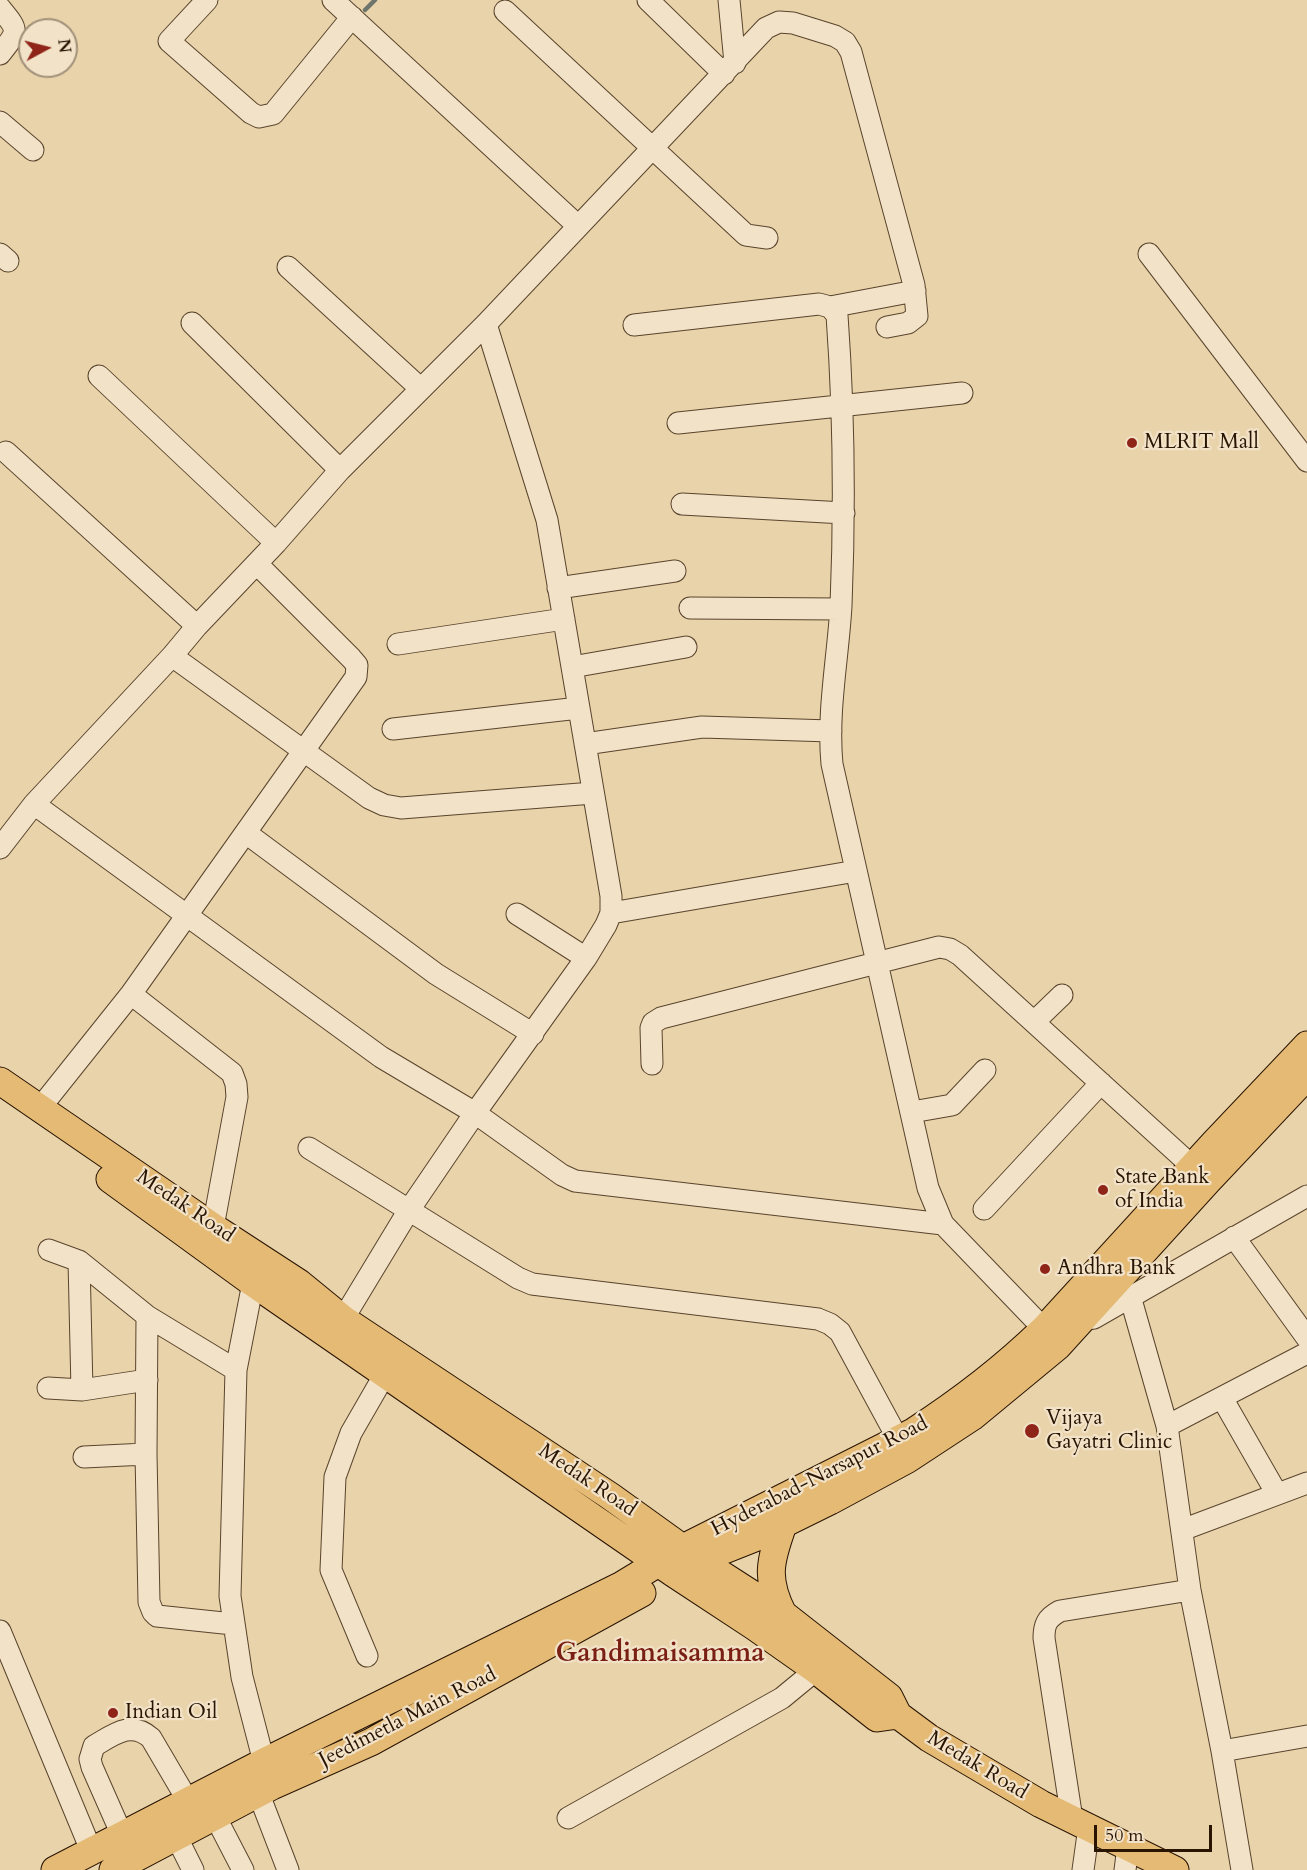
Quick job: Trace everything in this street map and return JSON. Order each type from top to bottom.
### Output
[{"type":"main road","name":"Hyderabad-Narsapur Road","points":[[691,1554],[935,1418],[1028,1345],[1307,1045]]},
{"type":"main road","name":"Hyderabad-Narsapur Road","points":[[691,1554],[757,1537],[783,1525],[908,1459],[972,1417],[1058,1346],[1208,1180],[1307,1076]]},
{"type":"main road","name":"Medak Road","points":[[0,1081],[213,1227],[231,1252],[299,1283],[343,1319],[591,1483],[691,1554],[783,1614],[889,1697],[898,1715],[929,1738],[1041,1804],[1080,1823],[1127,1858],[1175,1870]]},
{"type":"main road","points":[[0,1103],[124,1189],[231,1252],[254,1283],[755,1627],[816,1670],[877,1718],[898,1715]]},
{"type":"main road","points":[[783,1525],[771,1568],[772,1589],[783,1614]]},
{"type":"main road","points":[[666,1568],[691,1554]]},
{"type":"main road","name":"Jeedimetla Main Road","points":[[55,1870],[264,1762],[622,1585],[666,1568]]},
{"type":"main road","name":"Jeedimetla Main Road","points":[[113,1870],[258,1792],[371,1742],[657,1585],[666,1568]]},
{"type":"street","points":[[207,0],[169,41],[251,113],[259,117],[273,114],[352,17]]},
{"type":"street","points":[[333,0],[578,226]]},
{"type":"street","points":[[648,0],[729,68]]},
{"type":"street","points":[[729,0],[729,68]]},
{"type":"street","points":[[0,8],[13,22],[15,29],[14,37],[0,54]]},
{"type":"street","points":[[506,11],[746,235],[767,238]]},
{"type":"street","points":[[0,848],[34,804],[257,564],[340,470],[486,324],[766,28],[779,22],[793,23],[835,36],[845,42],[855,62],[915,291],[917,316],[908,323],[886,327]]},
{"type":"street","points":[[0,122],[33,150]]},
{"type":"street","points":[[1149,254],[1307,460]]},
{"type":"street","points":[[288,267],[421,389]]},
{"type":"street","points":[[634,325],[819,304],[830,307],[915,291]]},
{"type":"street","points":[[830,307],[837,315],[844,513],[831,731],[832,764],[928,1188],[943,1224],[1044,1329]]},
{"type":"street","points":[[192,323],[340,470]]},
{"type":"street","points":[[343,1319],[409,1210],[586,958],[611,913],[611,896],[543,504],[486,324]]},
{"type":"street","points":[[99,376],[276,543]]},
{"type":"street","points":[[678,423],[962,393]]},
{"type":"street","points":[[6,452],[197,626]]},
{"type":"street","points":[[682,504],[844,513]]},
{"type":"street","points":[[40,1108],[131,994],[357,677],[357,666],[351,658],[257,564]]},
{"type":"street","points":[[558,588],[675,571]]},
{"type":"street","points":[[690,608],[840,609]]},
{"type":"street","points":[[398,644],[564,619]]},
{"type":"street","points":[[572,667],[686,647]]},
{"type":"street","points":[[172,656],[369,798],[384,805],[401,808],[593,794]]},
{"type":"street","points":[[393,729],[579,708]]},
{"type":"street","points":[[585,744],[702,727],[831,731]]},
{"type":"street","points":[[34,804],[381,1057],[475,1113],[562,1175],[575,1181],[943,1224]]},
{"type":"street","points":[[246,832],[436,974],[533,1034]]},
{"type":"street","points":[[611,913],[856,871]]},
{"type":"street","points":[[518,914],[586,958]]},
{"type":"street","points":[[652,1064],[651,1028],[653,1023],[661,1018],[939,947],[950,949],[960,955],[1035,1022],[1194,1167]]},
{"type":"street","points":[[131,994],[232,1073],[236,1084],[237,1097],[213,1227]]},
{"type":"street","points":[[1035,1022],[1062,995]]},
{"type":"street","points":[[912,1112],[952,1105],[985,1070]]},
{"type":"street","points":[[984,1209],[1101,1083]]},
{"type":"street","points":[[309,1148],[531,1284],[818,1319],[830,1324],[840,1332],[898,1439]]},
{"type":"street","points":[[1083,1318],[1088,1320],[1094,1318],[1307,1196]]},
{"type":"street","points":[[1234,1238],[1307,1338]]},
{"type":"street","points":[[49,1250],[79,1261],[147,1316],[236,1370]]},
{"type":"street","points":[[79,1261],[82,1390]]},
{"type":"street","points":[[254,1283],[236,1370],[230,1596],[242,1677],[264,1762]]},
{"type":"street","points":[[1130,1296],[1167,1426],[1190,1590],[1222,1751],[1242,1870]]},
{"type":"street","points":[[147,1316],[146,1454],[149,1602],[157,1616],[233,1624]]},
{"type":"street","points":[[1167,1426],[1307,1353]]},
{"type":"street","points":[[367,1656],[332,1570],[335,1477],[351,1433],[385,1374]]},
{"type":"street","points":[[48,1388],[82,1390],[147,1380]]},
{"type":"street","points":[[1222,1398],[1277,1494]]},
{"type":"street","points":[[84,1457],[146,1454]]},
{"type":"street","points":[[1182,1530],[1307,1483]]},
{"type":"street","points":[[1083,1870],[1080,1823],[1044,1638],[1044,1626],[1049,1617],[1060,1611],[1190,1590]]},
{"type":"street","points":[[0,1630],[92,1850]]},
{"type":"street","points":[[568,1818],[782,1698],[816,1670]]},
{"type":"street","points":[[122,1835],[90,1759],[94,1746],[120,1730],[145,1732],[151,1738],[188,1801]]},
{"type":"street","points":[[1222,1751],[1307,1736]]},
{"type":"street","points":[[258,1792],[288,1870]]},
{"type":"street","points":[[215,1816],[243,1870]]},
{"type":"street","points":[[176,1836],[193,1870]]},
{"type":"waterway","points":[[365,10],[375,0]]},
{"type":"place","name":"MLRIT Mall","points":[[1132,443]]},
{"type":"place","name":"State Bank of India","points":[[1103,1190]]},
{"type":"place","name":"Andhra Bank","points":[[1045,1269]]},
{"type":"place","name":"Vijaya Gayatri Clinic","points":[[1032,1431]]},
{"type":"place","name":"Indian Oil","points":[[113,1713]]},
{"type":"district","name":"Gandimaisamma","points":[[660,1655]]}]
